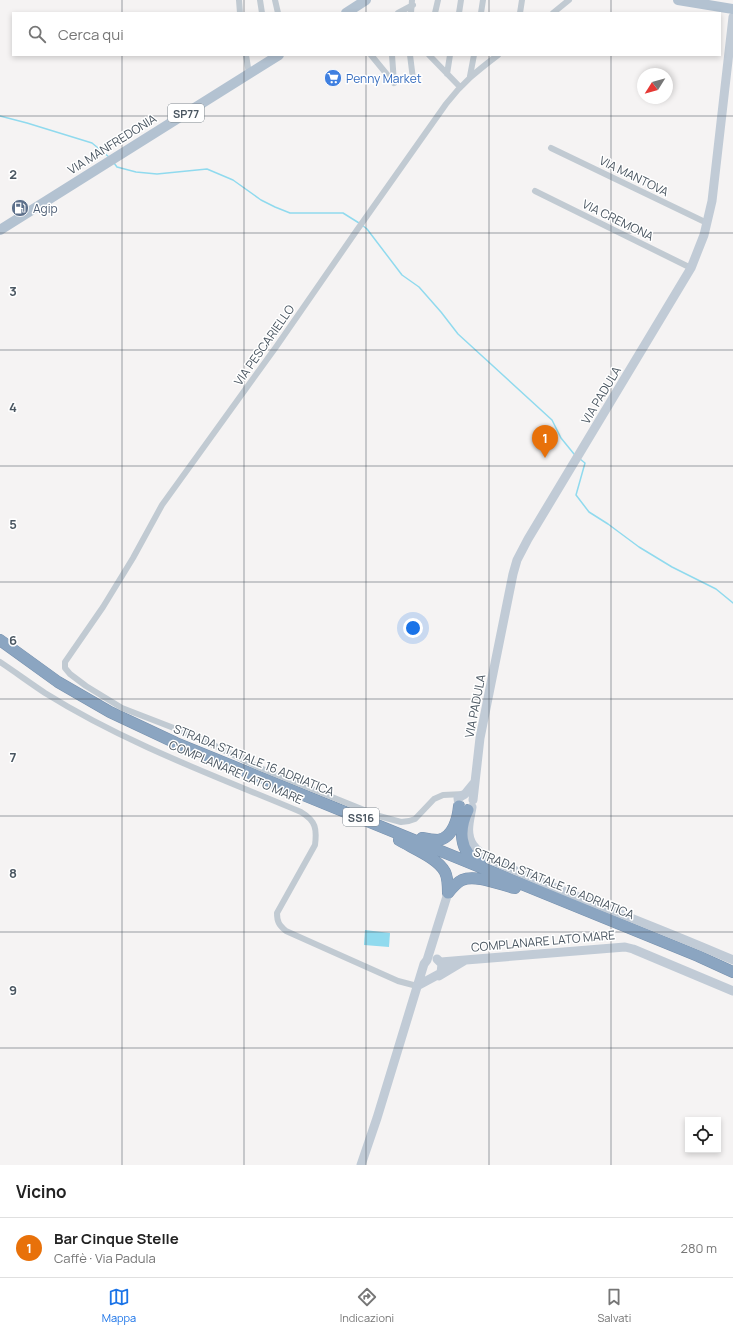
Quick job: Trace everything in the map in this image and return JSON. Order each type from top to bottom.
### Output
[{"type":"highway","name":"STRADA STATALE 16 ADRIATICA","points":[[0,640],[58,682],[110,712],[176,743],[516,885],[733,980]]},
{"type":"highway","name":"STRADA STATALE 16 ADRIATICA","points":[[0,648],[54,686],[107,717],[173,748],[400,837]]},
{"type":"highway","points":[[400,837],[439,840],[449,834],[467,807]]},
{"type":"highway","points":[[467,807],[462,824],[462,838],[465,848],[470,856],[498,870],[516,885]]},
{"type":"highway","points":[[400,837],[441,866],[447,878],[448,893]]},
{"type":"highway","points":[[448,893],[456,883],[467,878],[476,878],[516,885]]},
{"type":"highway","name":"STRADA STATALE 16 ADRIATICA","points":[[516,885],[691,953],[733,972]]},
{"type":"main road","points":[[678,0],[731,9]]},
{"type":"main road","points":[[348,12],[364,1]]},
{"type":"main road","name":"VIA MANFREDONIA","points":[[0,230],[249,74],[268,58]]},
{"type":"street","points":[[239,0],[240,12]]},
{"type":"street","points":[[260,0],[262,12]]},
{"type":"street","points":[[276,0],[278,12]]},
{"type":"street","points":[[435,12],[438,0]]},
{"type":"street","points":[[459,12],[461,0]]},
{"type":"street","points":[[481,12],[483,0]]},
{"type":"street","points":[[520,12],[522,0]]},
{"type":"street","points":[[554,12],[569,0]]},
{"type":"street","points":[[399,12],[412,2]]},
{"type":"street","points":[[411,12],[412,2]]},
{"type":"street","name":"VIA PADULA","points":[[731,9],[712,201],[704,235],[691,268],[525,545],[514,569],[480,738],[475,783],[467,807],[468,831],[470,839],[480,852],[500,863],[583,899],[733,960]]},
{"type":"street","points":[[246,56],[249,74]]},
{"type":"street","points":[[371,56],[394,83],[392,56]]},
{"type":"street","points":[[410,56],[413,79]]},
{"type":"street","points":[[429,56],[460,87]]},
{"type":"street","points":[[447,74],[450,56]]},
{"type":"street","points":[[470,76],[474,56]]},
{"type":"street","name":"VIA PESCARIELLO","points":[[443,795],[434,799],[415,819],[409,821],[401,822],[379,816],[260,768],[197,737],[122,708],[86,686],[70,674],[65,668],[65,662],[103,607],[133,558],[162,505],[276,347],[364,220],[460,87],[470,76],[497,56]]},
{"type":"street","name":"VIA MANTOVA","points":[[552,148],[707,223]]},
{"type":"street","name":"VIA CREMONA","points":[[535,191],[691,268]]},
{"type":"street","name":"COMPLANARE LATO MARE","points":[[0,662],[50,696],[139,743],[309,816],[315,824],[317,834],[315,845],[277,913],[277,920],[280,926],[286,931],[398,981],[417,986],[466,959]]},
{"type":"street","points":[[467,807],[458,798],[475,783]]},
{"type":"street","points":[[443,795],[464,794]]},
{"type":"street","points":[[443,795],[467,807]]},
{"type":"street","points":[[361,1165],[377,1118],[417,986],[431,961],[431,947],[448,893]]},
{"type":"street","name":"COMPLANARE LATO MARE","points":[[431,961],[625,947],[733,991]]},
{"type":"street","points":[[431,961],[442,970],[435,976],[424,972],[431,961]]},
{"type":"water","points":[[365,930],[390,933],[389,947],[364,945]]},
{"type":"waterway","points":[[0,116],[92,143],[109,157]]},
{"type":"waterway","points":[[114,163],[117,167],[136,172],[157,174],[207,169],[233,180],[261,200],[290,213],[343,213],[359,223]]},
{"type":"waterway","points":[[362,225],[367,229],[402,275],[419,287],[458,334],[552,420],[561,438],[574,454]]},
{"type":"waterway","points":[[580,459],[585,463],[576,495],[589,512],[639,547],[672,567],[716,589],[733,603]]},
{"type":"place","name":"Penny Market","points":[[333,78]]},
{"type":"place","name":"Agip","points":[[20,208]]},
{"type":"place","name":"Bar Cinque Stelle","points":[[545,458]]}]
